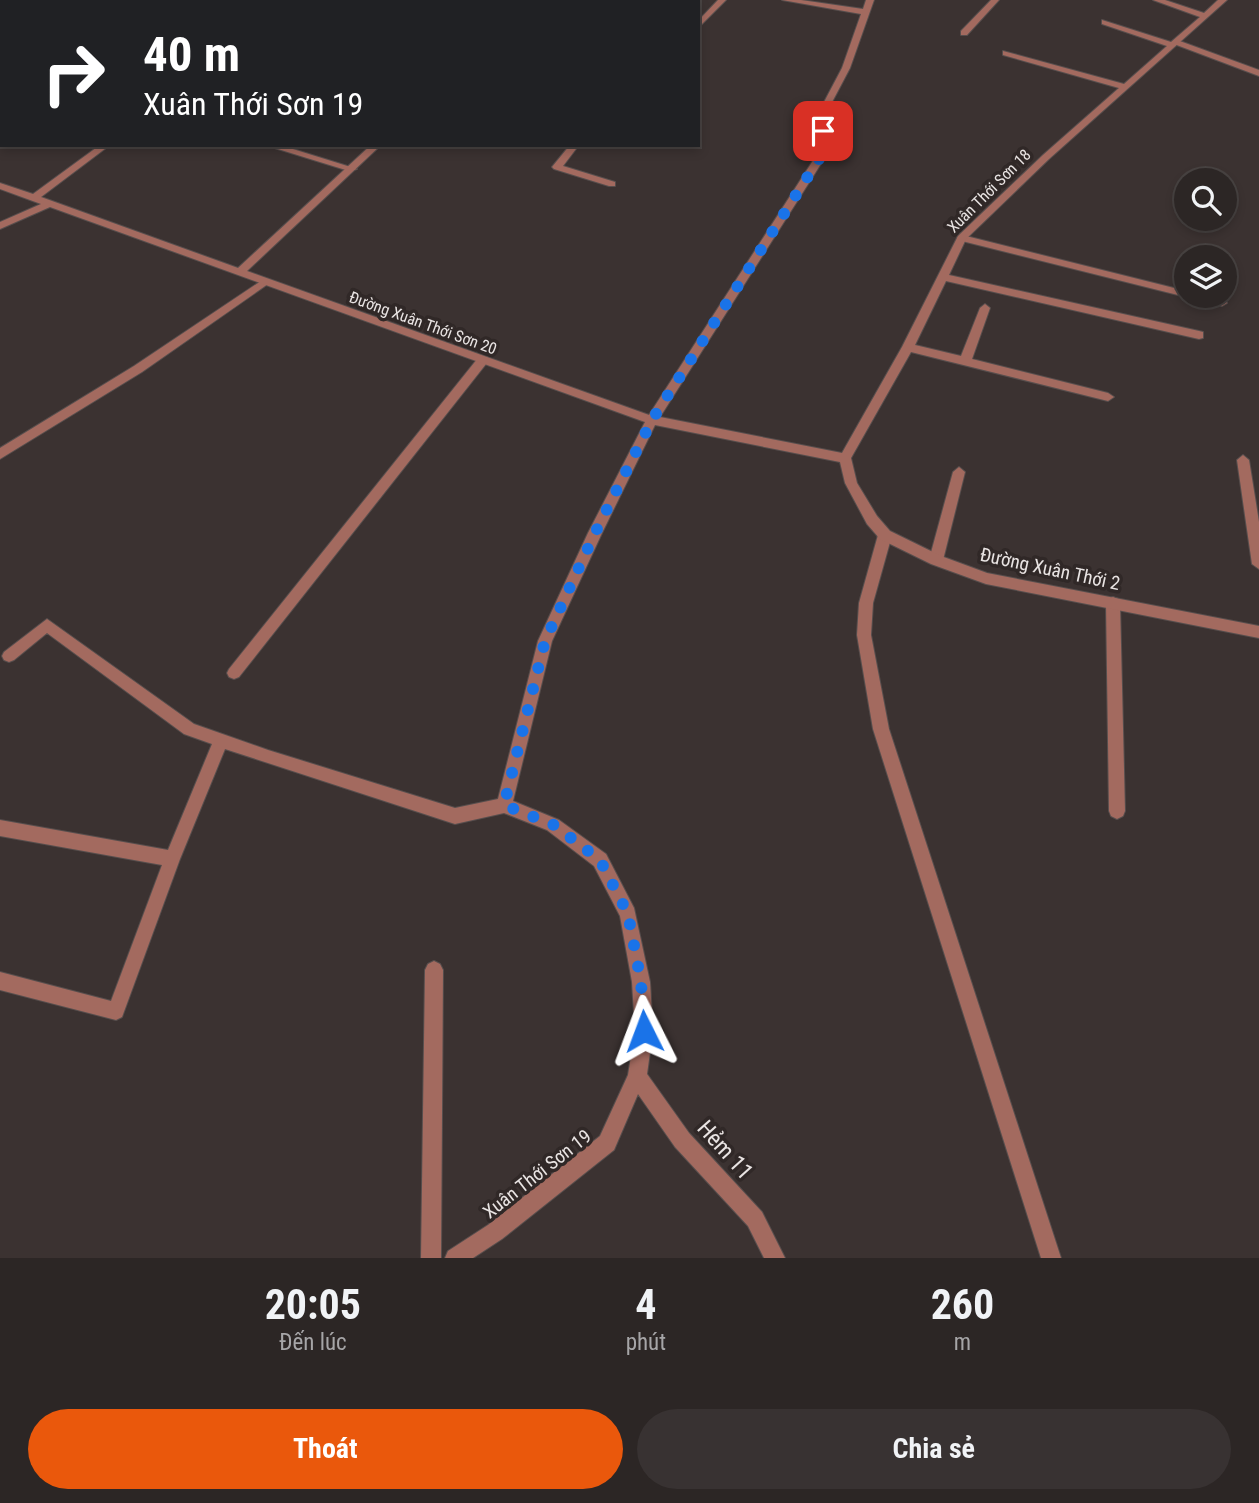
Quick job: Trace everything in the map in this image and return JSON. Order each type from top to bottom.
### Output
[{"type":"street","points":[[700,24],[722,0]]},
{"type":"street","points":[[9,656],[47,625],[189,729],[455,816],[504,805],[545,641],[595,533],[652,420],[819,159],[827,104],[846,68],[867,6],[786,0]]},
{"type":"street","points":[[964,33],[995,0]]},
{"type":"street","points":[[1157,0],[1206,16]]},
{"type":"street","name":"Xuân Thới Sơn 18","points":[[845,457],[908,347],[944,277],[954,249],[962,238],[1223,0]]},
{"type":"street","points":[[1105,22],[1259,73]]},
{"type":"street","points":[[1006,53],[1126,87]]},
{"type":"street","points":[[34,198],[103,147]]},
{"type":"street","points":[[276,147],[352,169]]},
{"type":"street","points":[[239,272],[375,147]]},
{"type":"street","points":[[573,147],[557,167],[612,184]]},
{"type":"street","name":"Đường Xuân Thới Sơn 20","points":[[0,186],[652,420],[845,457]]},
{"type":"street","points":[[0,226],[50,204]]},
{"type":"street","points":[[962,238],[1174,291]]},
{"type":"street","points":[[944,277],[1199,335]]},
{"type":"street","points":[[0,454],[138,369],[264,282]]},
{"type":"street","points":[[965,362],[985,308]]},
{"type":"street","points":[[908,347],[1108,397]]},
{"type":"street","points":[[234,673],[482,361]]},
{"type":"street","name":"Đường Xuân Thới 2","points":[[845,457],[851,483],[862,506],[885,535],[936,560],[986,578],[1259,632]]},
{"type":"street","points":[[1243,460],[1259,564]]},
{"type":"street","points":[[936,560],[959,472]]},
{"type":"street","points":[[885,535],[866,603],[864,635],[881,729],[1051,1258]]},
{"type":"street","points":[[1113,603],[1117,811]]},
{"type":"street","points":[[0,981],[116,1011],[172,859],[221,740]]},
{"type":"street","name":"Xuân Thới Sơn 19","points":[[455,1258],[495,1232],[607,1143],[637,1076],[644,1031],[641,982],[628,914],[600,860],[554,825],[504,805]]},
{"type":"street","points":[[0,828],[172,859]]},
{"type":"street","points":[[431,1258],[434,970]]},
{"type":"street","name":"Hẻm 11","points":[[637,1076],[682,1140],[755,1219],[775,1258]]},
{"type":"route","points":[[644,1031],[641,982],[628,914],[600,860],[554,825],[504,805],[545,641],[595,533],[652,420],[819,159],[823,131]]}]
